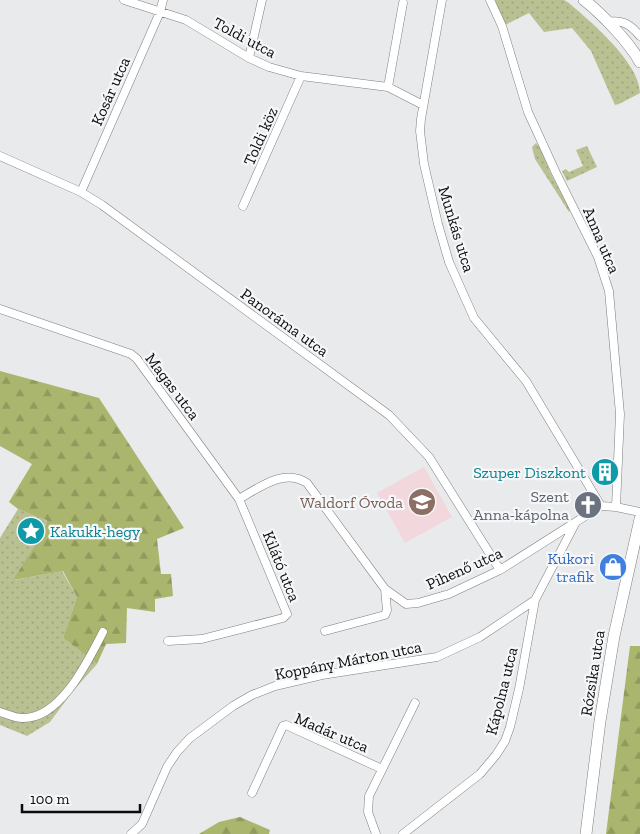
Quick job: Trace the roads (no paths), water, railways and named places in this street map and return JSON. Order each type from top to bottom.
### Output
[{"type":"main road","points":[[584,0],[607,22],[640,62]]},
{"type":"main road","name":"Rózsika utca","points":[[586,834],[600,720],[614,636],[640,519]]},
{"type":"street","name":"Toldi utca","points":[[124,0],[186,20],[249,58],[269,67],[301,76],[388,87],[423,105]]},
{"type":"street","name":"Kosár utca","points":[[81,192],[160,12],[163,0]]},
{"type":"street","points":[[249,58],[262,0]]},
{"type":"street","name":"Munkás utca","points":[[442,0],[420,131],[424,164],[449,262],[474,318],[526,381],[601,506]]},
{"type":"street","name":"Anna utca","points":[[490,0],[502,26],[528,112],[598,257],[609,291],[620,414],[616,507]]},
{"type":"street","points":[[388,87],[403,3]]},
{"type":"street","points":[[607,22],[622,21],[631,26],[640,36]]},
{"type":"street","name":"Toldi köz","points":[[243,206],[301,76]]},
{"type":"street","name":"Panoráma utca","points":[[0,156],[81,192],[102,205],[389,415],[429,457],[500,570]]},
{"type":"street","name":"Magas utca","points":[[0,309],[132,354],[239,499]]},
{"type":"street","name":"Pihenő utca","points":[[239,499],[270,482],[290,476],[298,477],[307,483],[385,589],[403,602],[415,603],[450,594],[500,570],[601,506]]},
{"type":"street","name":"Kilátó utca","points":[[168,640],[202,639],[283,618],[286,614],[239,499]]},
{"type":"street","points":[[601,506],[640,512]]},
{"type":"street","name":"Koppány Márton utca","points":[[131,834],[145,819],[167,767],[177,752],[190,738],[232,706],[275,686],[322,675],[437,658],[480,637],[535,600],[576,522]]},
{"type":"street","points":[[325,631],[385,615],[387,610],[385,589]]},
{"type":"street","name":"Kápolna utca","points":[[403,834],[480,774],[505,741],[519,690],[535,600]]},
{"type":"street","points":[[0,712],[22,718],[41,716],[66,692],[82,671],[103,632]]},
{"type":"street","points":[[376,834],[368,812],[369,796],[414,703]]},
{"type":"street","name":"Madár utca","points":[[252,793],[283,726],[382,769]]},
{"type":"place","name":"Szuper Diszkont","points":[[605,472]]},
{"type":"place","name":"Waldorf Óvoda","points":[[422,502]]},
{"type":"place","name":"Szent Anna-kápolna","points":[[588,505]]},
{"type":"place","name":"Kakukk-hegy","points":[[31,531]]},
{"type":"place","name":"Kukori trafik","points":[[613,567]]}]
